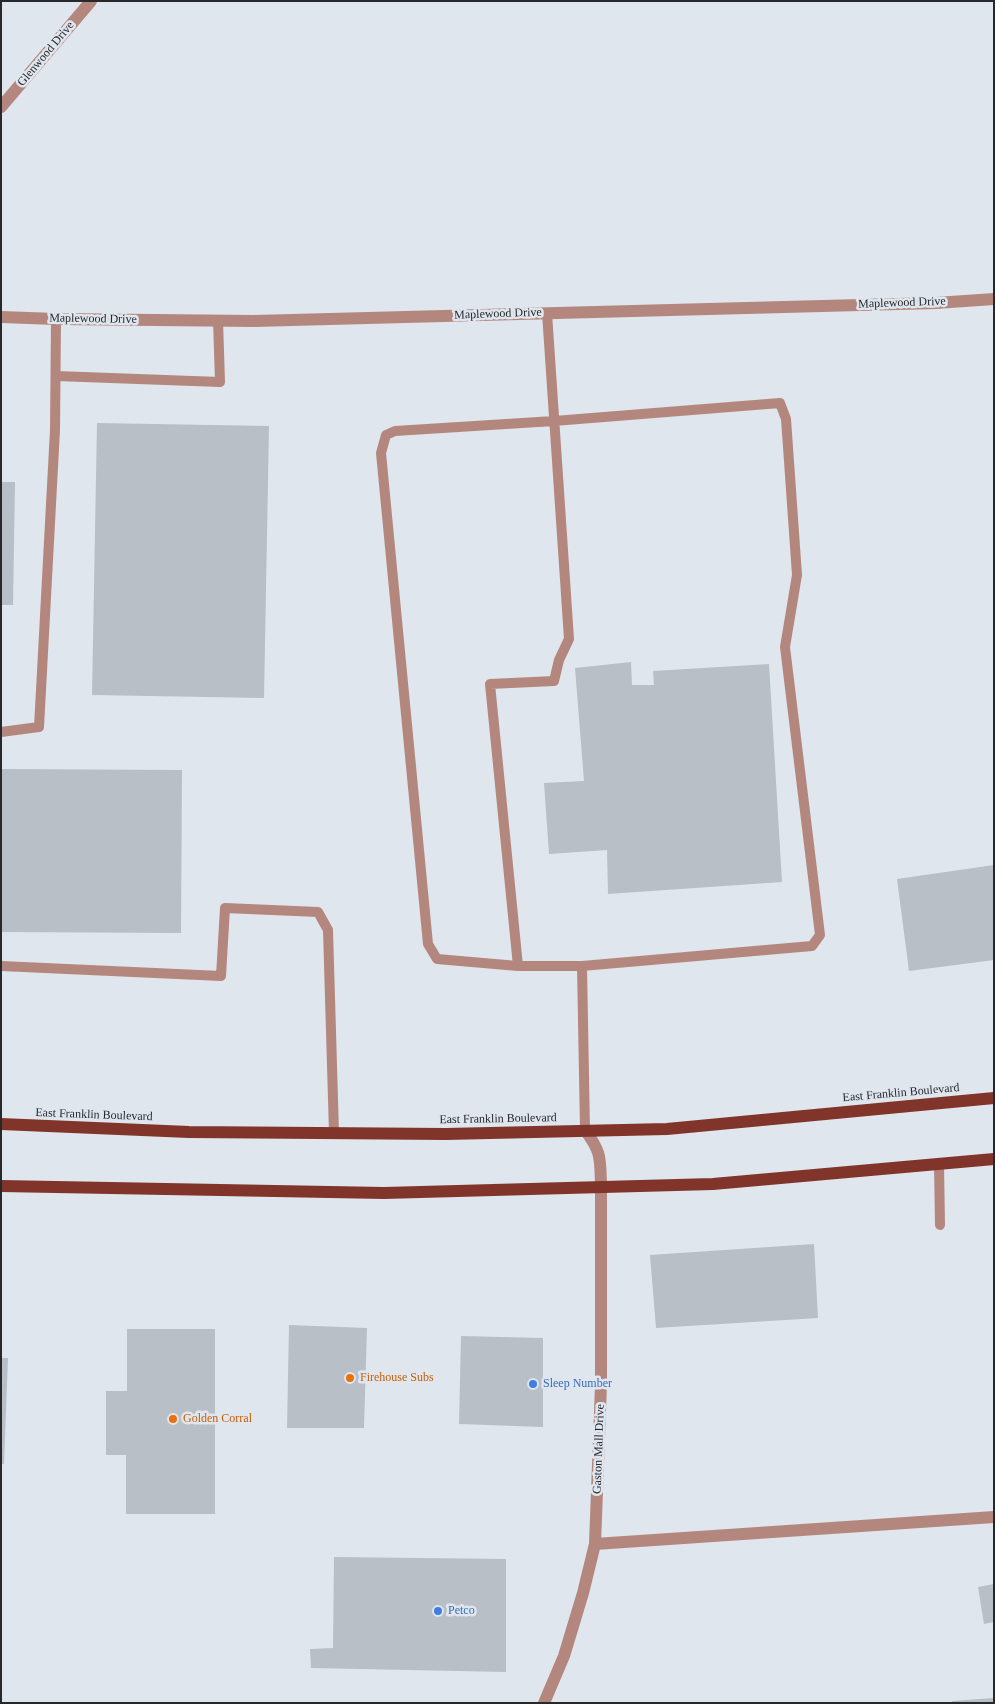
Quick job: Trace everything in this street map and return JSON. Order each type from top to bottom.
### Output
[{"type":"main road","name":"East Franklin Boulevard","points":[[1,1124],[189,1132],[446,1134],[666,1129],[994,1098]]},
{"type":"main road","points":[[1,1186],[384,1193],[714,1184],[994,1159]]},
{"type":"street","name":"Glenwood Drive","points":[[1,107],[91,1]]},
{"type":"street","name":"Maplewood Drive","points":[[1,317],[218,320],[936,303],[994,299]]},
{"type":"street","name":"Gaston Mall Drive","points":[[544,1703],[564,1656],[596,1544],[601,1385],[601,1186],[600,1156],[597,1146],[585,1130]]},
{"type":"street","points":[[596,1544],[994,1517]]},
{"type":"lane","points":[[518,966],[490,684],[554,681],[559,660],[569,639],[547,313]]},
{"type":"lane","points":[[1,732],[38,727],[55,430],[56,319]]},
{"type":"lane","points":[[56,376],[220,382],[218,320]]},
{"type":"lane","points":[[780,403],[786,419],[797,575],[785,647],[820,935],[812,946],[582,966],[518,966],[437,959],[428,944],[381,453],[386,435],[396,431],[554,421],[780,403]]},
{"type":"lane","points":[[1,966],[221,976],[225,908],[318,912],[328,930],[334,1133]]},
{"type":"lane","points":[[582,966],[585,1130]]},
{"type":"lane","points":[[939,1165],[940,1226]]},
{"type":"building","points":[[97,423],[269,426],[264,698],[92,695]]},
{"type":"building","points":[[1,482],[15,482],[13,605],[1,605]]},
{"type":"building","points":[[631,662],[632,685],[654,685],[653,671],[769,664],[782,882],[608,894],[607,850],[549,854],[544,783],[584,781],[575,668]]},
{"type":"building","points":[[1,769],[182,770],[181,933],[1,932]]},
{"type":"building","points":[[994,865],[994,960],[909,971],[897,879]]},
{"type":"building","points":[[814,1244],[818,1318],[656,1328],[650,1255]]},
{"type":"building","points":[[289,1325],[367,1328],[364,1428],[287,1428]]},
{"type":"building","points":[[127,1329],[215,1329],[215,1514],[126,1514],[126,1455],[106,1455],[106,1391],[127,1391]]},
{"type":"building","points":[[461,1336],[543,1338],[543,1427],[459,1424]]},
{"type":"building","points":[[1,1358],[8,1358],[4,1464],[1,1464]]},
{"type":"building","points":[[334,1557],[506,1559],[506,1672],[311,1668],[310,1649],[333,1648]]},
{"type":"building","points":[[994,1584],[994,1622],[984,1624],[978,1587]]},
{"type":"building","points":[[994,1698],[994,1703],[952,1703],[952,1701]]},
{"type":"place","name":"Firehouse Subs","points":[[350,1378]]},
{"type":"place","name":"Sleep Number","points":[[533,1384]]},
{"type":"place","name":"Golden Corral","points":[[173,1419]]},
{"type":"place","name":"Petco","points":[[438,1611]]}]
